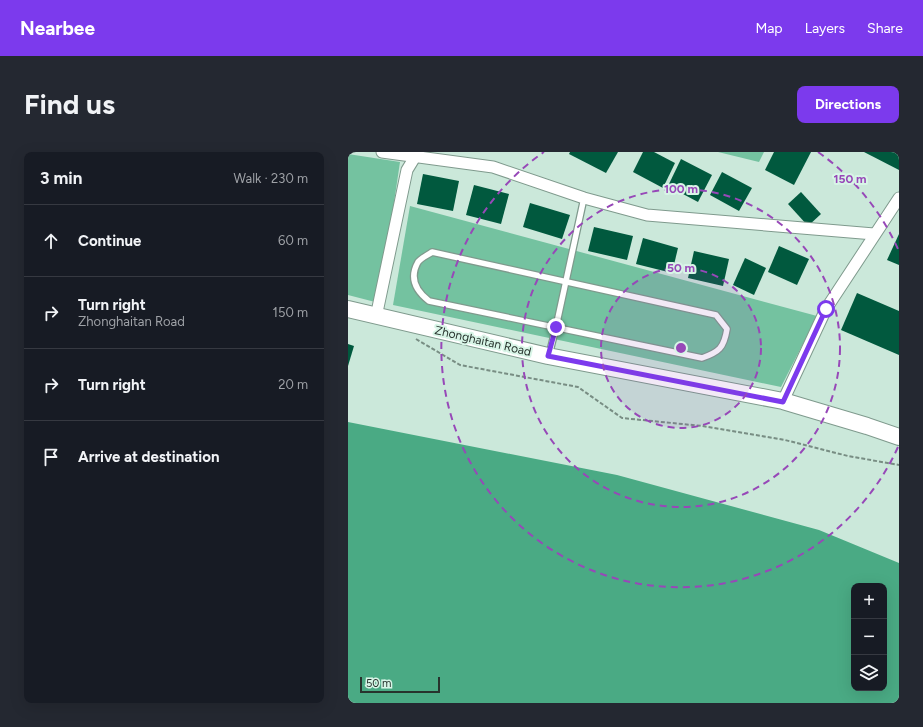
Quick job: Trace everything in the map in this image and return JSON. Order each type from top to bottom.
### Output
[{"type":"main road","name":"Zhonghaitan Road","points":[[348,309],[376,317],[548,356],[783,402],[867,426],[899,437]]},
{"type":"street","points":[[382,152],[417,154],[493,167],[584,198],[647,215],[874,234]]},
{"type":"street","points":[[376,317],[407,170],[417,154]]},
{"type":"street","points":[[783,402],[826,309],[899,198]]},
{"type":"lane","points":[[548,356],[556,327],[584,198]]},
{"type":"lane","points":[[432,252],[566,281],[716,315],[727,329],[725,340],[717,352],[702,358],[556,327],[429,301],[419,293],[413,278],[419,261],[432,252]]},
{"type":"path","points":[[412,337],[460,365],[578,387],[622,418],[724,430],[785,440],[848,456],[899,465]]},
{"type":"shaded area","points":[[718,152],[764,152],[759,162]]},
{"type":"shaded area","points":[[348,154],[400,162],[379,303],[348,295]]},
{"type":"shaded area","points":[[410,206],[817,316],[781,387],[393,305]]},
{"type":"shaded area","points":[[348,422],[617,475],[819,530],[899,563],[899,703],[348,703]]},
{"type":"building","points":[[570,152],[618,152],[606,173],[569,154]]},
{"type":"building","points":[[643,152],[654,152],[675,163],[663,188],[633,172]]},
{"type":"building","points":[[774,152],[811,152],[794,185],[765,170]]},
{"type":"building","points":[[864,152],[899,152],[899,170]]},
{"type":"building","points":[[681,159],[712,175],[698,202],[668,186]]},
{"type":"building","points":[[722,172],[752,188],[739,211],[710,195]]},
{"type":"building","points":[[423,174],[459,181],[453,211],[417,204]]},
{"type":"building","points":[[474,185],[509,194],[501,224],[466,215]]},
{"type":"building","points":[[801,192],[821,214],[808,226],[788,204]]},
{"type":"building","points":[[530,203],[570,215],[562,239],[523,227]]},
{"type":"building","points":[[594,227],[633,236],[627,260],[588,251]]},
{"type":"building","points":[[899,234],[899,265],[887,260]]},
{"type":"building","points":[[643,238],[678,248],[672,273],[636,264]]},
{"type":"building","points":[[779,246],[809,259],[797,285],[768,272]]},
{"type":"building","points":[[694,251],[729,259],[723,286],[688,278]]},
{"type":"building","points":[[745,258],[766,268],[754,295],[733,285]]},
{"type":"building","points":[[857,293],[899,311],[899,355],[841,330]]},
{"type":"building","points":[[348,344],[354,346],[348,366]]},
{"type":"route","points":[[556,327],[548,356],[783,402],[826,309]]}]
